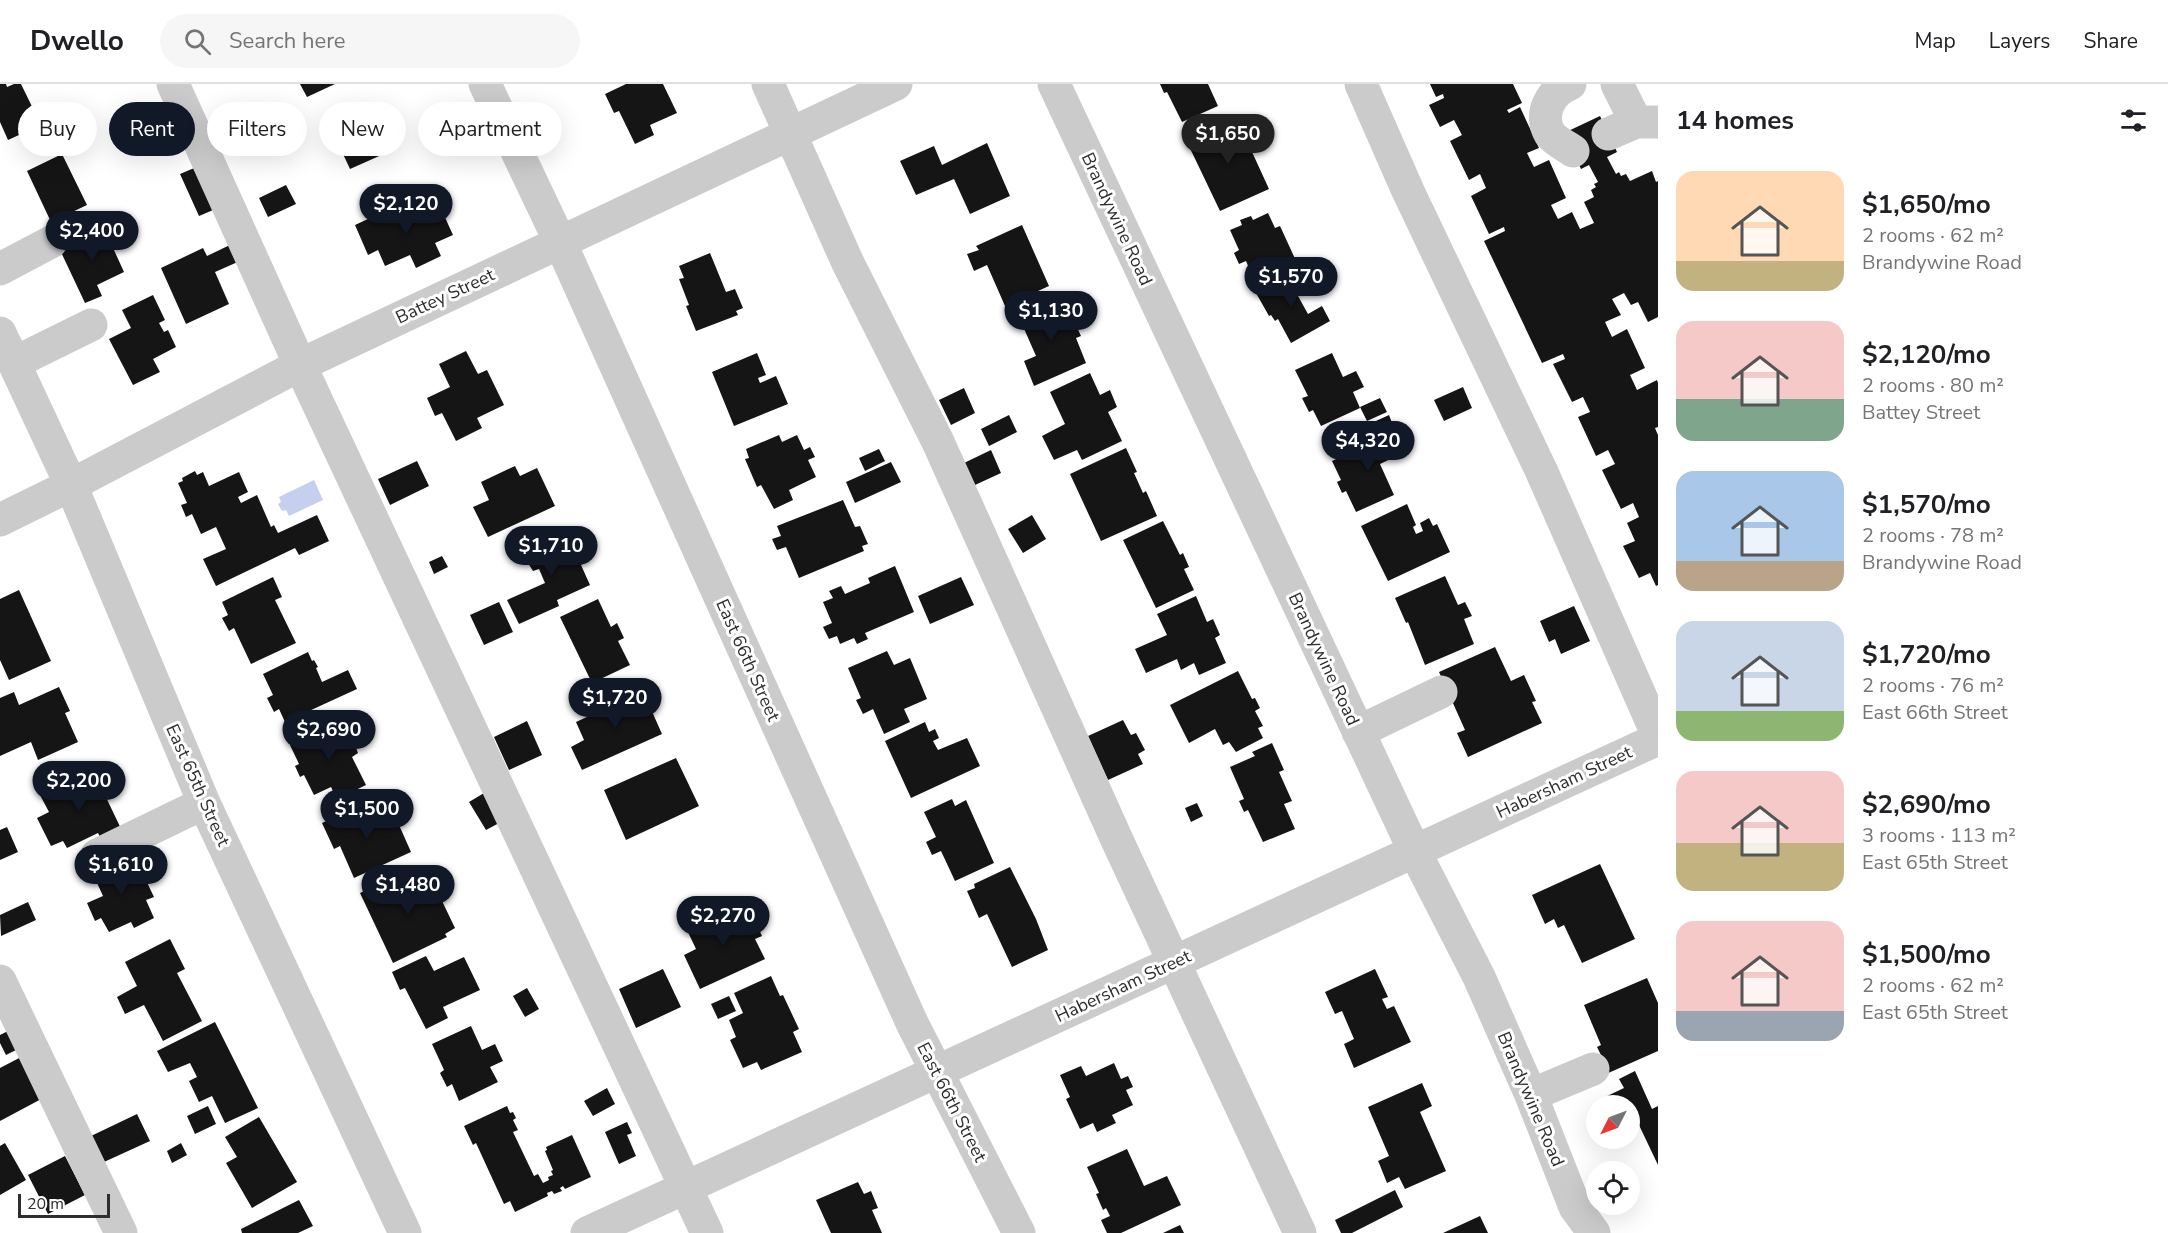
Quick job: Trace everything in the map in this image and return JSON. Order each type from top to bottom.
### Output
[{"type":"street","points":[[173,84],[300,365],[707,1233]]},
{"type":"street","name":"East 66th Street","points":[[485,84],[560,242],[912,1023],[1019,1233]]},
{"type":"street","points":[[768,84],[847,261],[938,442],[1173,962],[1300,1233]]},
{"type":"street","name":"Battey Street","points":[[0,520],[300,365],[896,84]]},
{"type":"street","name":"Brandywine Road","points":[[1054,84],[1414,850],[1479,977],[1531,1095],[1575,1207],[1594,1233]]},
{"type":"street","points":[[1361,84],[1408,191],[1541,470],[1658,737]]},
{"type":"street","points":[[1570,84],[1559,88],[1547,104],[1547,126],[1551,136],[1573,151]]},
{"type":"street","points":[[1617,84],[1634,126]]},
{"type":"street","points":[[0,269],[51,242]]},
{"type":"street","points":[[14,363],[91,325]]},
{"type":"street","name":"East 65th Street","points":[[0,333],[71,485],[204,803],[405,1233]]},
{"type":"street","points":[[1358,732],[1441,692]]},
{"type":"street","name":"Habersham Street","points":[[587,1233],[1658,737]]},
{"type":"street","points":[[97,855],[204,803]]},
{"type":"street","points":[[0,981],[121,1233]]},
{"type":"street","points":[[1531,1095],[1593,1069]]},
{"type":"water","points":[[314,480],[323,500],[289,516],[286,510],[282,511],[278,504],[281,502],[279,497]]},
{"type":"building","points":[[0,84],[6,84],[7,87],[21,84],[30,102],[18,102],[18,135],[8,140],[0,122]]},
{"type":"building","points":[[300,84],[335,84],[307,97]]},
{"type":"building","points":[[626,84],[663,84],[677,113],[650,125],[654,135],[635,144],[619,111],[614,113],[605,94]]},
{"type":"building","points":[[1160,84],[1208,84],[1218,106],[1182,122],[1167,92],[1164,93]]},
{"type":"building","points":[[1430,84],[1513,84],[1522,103],[1507,110],[1509,113],[1520,107],[1539,148],[1527,153],[1534,167],[1549,160],[1566,198],[1551,205],[1558,219],[1572,212],[1580,229],[1594,223],[1584,202],[1594,197],[1591,190],[1598,182],[1589,165],[1581,169],[1564,133],[1600,116],[1617,152],[1607,157],[1616,174],[1619,172],[1621,176],[1626,174],[1630,181],[1652,171],[1656,182],[1658,181],[1658,317],[1648,322],[1638,302],[1631,305],[1624,293],[1612,299],[1621,315],[1605,322],[1612,337],[1627,329],[1645,368],[1630,375],[1637,390],[1657,380],[1658,383],[1658,427],[1655,428],[1658,435],[1658,585],[1656,586],[1650,573],[1639,578],[1623,546],[1635,541],[1627,523],[1639,517],[1633,503],[1621,509],[1602,470],[1615,464],[1608,450],[1596,456],[1578,417],[1590,412],[1583,397],[1572,402],[1553,364],[1565,359],[1563,354],[1542,363],[1484,241],[1505,231],[1504,227],[1489,234],[1471,196],[1486,188],[1480,174],[1469,180],[1450,141],[1462,135],[1454,120],[1440,127],[1429,105],[1444,98],[1443,94],[1436,97]]},
{"type":"building","points":[[1236,117],[1269,189],[1220,211],[1187,142]]},
{"type":"building","points":[[987,143],[1010,196],[970,214],[954,179],[916,195],[900,161],[934,146],[942,165]]},
{"type":"building","points":[[58,156],[63,156],[87,205],[51,222],[27,171]]},
{"type":"building","points":[[344,156],[379,156],[350,169]]},
{"type":"building","points":[[199,166],[218,208],[199,216],[180,174]]},
{"type":"building","points":[[286,185],[296,204],[268,217],[259,198]]},
{"type":"building","points":[[438,202],[453,235],[435,243],[441,256],[416,268],[410,255],[385,266],[378,250],[368,255],[355,225],[396,206],[401,218]]},
{"type":"building","points":[[1268,213],[1275,228],[1280,226],[1297,263],[1255,282],[1246,261],[1239,264],[1234,253],[1239,250],[1230,230],[1242,225],[1240,220],[1251,216],[1253,220]]},
{"type":"building","points":[[1022,225],[1049,286],[1005,306],[987,265],[974,271],[967,254],[979,250],[976,246]]},
{"type":"building","points":[[103,226],[124,272],[97,285],[102,296],[85,303],[60,250],[69,245],[68,242]]},
{"type":"building","points":[[232,244],[240,261],[215,272],[229,304],[186,324],[161,268],[203,248],[207,256]]},
{"type":"building","points":[[710,253],[726,292],[735,289],[743,308],[736,311],[738,315],[696,331],[686,306],[689,305],[679,279],[684,278],[679,266]]},
{"type":"building","points":[[1295,271],[1301,282],[1293,287],[1308,314],[1322,306],[1330,321],[1291,343],[1278,319],[1275,321],[1271,315],[1269,316],[1256,293]]},
{"type":"building","points":[[153,295],[165,320],[159,323],[164,332],[168,330],[176,347],[153,359],[160,372],[133,385],[109,339],[131,328],[122,310]]},
{"type":"building","points":[[1058,297],[1069,324],[1074,321],[1081,336],[1076,338],[1086,363],[1034,386],[1024,361],[1036,356],[1018,315]]},
{"type":"building","points":[[466,351],[478,374],[487,370],[504,405],[477,418],[482,428],[456,441],[442,413],[435,416],[427,398],[450,387],[439,364]]},
{"type":"building","points":[[757,353],[766,375],[758,378],[760,383],[776,376],[788,404],[734,426],[712,372]]},
{"type":"building","points":[[1332,353],[1343,377],[1356,371],[1364,387],[1353,392],[1360,408],[1321,426],[1313,410],[1309,412],[1302,398],[1308,396],[1295,370]]},
{"type":"building","points":[[1090,373],[1100,395],[1110,390],[1117,407],[1108,412],[1122,441],[1082,460],[1077,450],[1054,460],[1042,436],[1065,424],[1050,392]]},
{"type":"building","points":[[1463,387],[1472,408],[1444,421],[1434,400]]},
{"type":"building","points":[[964,388],[975,413],[951,425],[939,400]]},
{"type":"building","points":[[1380,398],[1387,412],[1367,421],[1360,407]]},
{"type":"building","points":[[1009,415],[1017,432],[989,446],[981,429]]},
{"type":"building","points":[[1389,415],[1394,428],[1358,445],[1352,432]]},
{"type":"building","points":[[1395,432],[1405,452],[1380,464],[1394,495],[1356,512],[1346,491],[1342,493],[1337,482],[1341,480],[1332,461],[1345,455],[1343,451],[1347,449],[1349,453]]},
{"type":"building","points":[[779,435],[782,442],[797,435],[804,450],[810,447],[815,457],[808,460],[816,477],[789,490],[793,500],[774,509],[761,485],[757,487],[745,459],[749,458],[746,449]]},
{"type":"building","points":[[1126,448],[1137,472],[1134,473],[1143,493],[1146,491],[1157,516],[1101,541],[1070,474]]},
{"type":"building","points":[[879,449],[885,461],[865,471],[859,458]]},
{"type":"building","points":[[991,450],[1001,473],[975,485],[964,463]]},
{"type":"building","points":[[417,461],[429,486],[390,505],[378,479]]},
{"type":"building","points":[[891,462],[901,482],[855,503],[846,482]]},
{"type":"building","points":[[515,466],[520,476],[537,468],[555,506],[488,537],[473,507],[489,500],[481,482]]},
{"type":"building","points":[[195,471],[197,475],[203,472],[209,486],[239,472],[248,492],[238,497],[241,503],[257,495],[271,527],[274,525],[278,533],[317,515],[329,541],[299,555],[295,548],[216,586],[203,559],[226,549],[216,527],[201,534],[192,514],[186,517],[181,505],[187,503],[178,483]]},
{"type":"building","points":[[843,500],[855,527],[860,526],[868,544],[862,546],[864,551],[799,578],[786,547],[777,550],[772,539],[781,536],[777,526]]},
{"type":"building","points":[[1407,504],[1416,525],[1413,527],[1416,534],[1423,531],[1420,523],[1429,518],[1433,526],[1437,524],[1450,552],[1388,581],[1361,526]]},
{"type":"building","points":[[1032,515],[1046,539],[1023,553],[1008,529]]},
{"type":"building","points":[[1163,521],[1180,555],[1183,553],[1189,567],[1184,569],[1194,590],[1156,608],[1123,540]]},
{"type":"building","points":[[565,530],[576,552],[579,551],[584,563],[581,565],[590,585],[557,600],[559,606],[519,624],[507,600],[545,583],[539,569],[533,571],[528,563],[535,560],[529,547]]},
{"type":"building","points":[[442,556],[448,567],[434,574],[429,562]]},
{"type":"building","points":[[895,566],[914,612],[865,633],[868,639],[857,644],[854,638],[840,644],[837,636],[829,639],[823,627],[832,623],[823,602],[833,598],[829,591],[841,586],[845,594],[870,583],[868,578]]},
{"type":"building","points":[[1445,576],[1458,605],[1465,602],[1472,616],[1464,619],[1474,644],[1425,665],[1408,622],[1406,623],[1395,598]]},
{"type":"building","points":[[273,577],[282,597],[275,600],[296,643],[251,664],[234,628],[229,631],[222,618],[228,615],[222,602]]},
{"type":"building","points":[[961,577],[974,605],[930,624],[918,596]]},
{"type":"building","points":[[19,590],[51,661],[9,680],[0,660],[0,599]]},
{"type":"building","points":[[1196,596],[1207,622],[1213,619],[1220,635],[1215,638],[1226,663],[1199,675],[1194,663],[1181,670],[1177,659],[1146,673],[1135,649],[1167,635],[1157,614]]},
{"type":"building","points":[[598,599],[611,627],[617,623],[624,638],[618,641],[630,665],[592,683],[560,617]]},
{"type":"building","points":[[499,602],[513,632],[484,645],[470,615]]},
{"type":"building","points":[[1574,606],[1590,641],[1561,654],[1555,639],[1549,642],[1540,621]]},
{"type":"building","points":[[1495,647],[1511,681],[1524,675],[1536,701],[1532,702],[1542,723],[1468,757],[1457,733],[1465,730],[1439,672]]},
{"type":"building","points":[[887,651],[894,665],[910,658],[927,699],[904,709],[910,722],[884,734],[873,709],[863,714],[856,700],[861,698],[848,668]]},
{"type":"building","points":[[308,652],[318,667],[316,668],[322,682],[348,670],[357,689],[285,722],[279,709],[274,712],[267,698],[273,695],[263,674]]},
{"type":"building","points":[[1238,671],[1252,699],[1255,698],[1260,708],[1255,711],[1263,726],[1258,728],[1263,738],[1236,752],[1229,742],[1223,745],[1215,729],[1189,743],[1170,705]]},
{"type":"building","points":[[634,684],[645,709],[650,707],[662,734],[582,770],[571,747],[584,740],[576,722],[617,703],[612,693]]},
{"type":"building","points":[[59,687],[70,711],[65,713],[78,742],[38,760],[31,742],[0,756],[0,698],[14,692],[19,705]]},
{"type":"building","points":[[345,719],[358,753],[352,757],[366,785],[337,799],[331,787],[314,795],[304,775],[300,777],[295,766],[299,764],[290,745]]},
{"type":"building","points":[[1123,720],[1131,735],[1136,733],[1145,750],[1138,754],[1143,764],[1108,780],[1088,736]]},
{"type":"building","points":[[527,721],[542,755],[509,770],[494,737]]},
{"type":"building","points":[[925,722],[929,732],[935,729],[939,738],[933,741],[938,750],[967,738],[980,766],[911,798],[885,741]]},
{"type":"building","points":[[1272,743],[1284,770],[1279,772],[1292,801],[1284,804],[1295,829],[1263,842],[1248,810],[1244,812],[1239,801],[1244,799],[1230,767],[1255,756],[1252,752]]},
{"type":"building","points":[[676,758],[699,806],[626,840],[604,790]]},
{"type":"building","points":[[91,766],[125,837],[105,847],[98,833],[67,848],[63,841],[51,846],[37,818],[49,812],[40,795],[58,786],[57,783]]},
{"type":"building","points":[[484,793],[501,822],[486,830],[469,802]]},
{"type":"building","points":[[952,799],[955,806],[966,800],[994,863],[955,881],[941,851],[932,855],[926,842],[936,837],[924,812]]},
{"type":"building","points":[[1197,803],[1203,816],[1191,822],[1185,808]]},
{"type":"building","points":[[391,807],[411,852],[354,878],[340,846],[334,849],[322,823],[355,808],[361,820]]},
{"type":"building","points":[[7,827],[18,852],[0,860],[0,830]]},
{"type":"building","points":[[126,856],[134,874],[141,870],[154,897],[146,900],[154,918],[134,928],[131,922],[109,932],[101,918],[95,921],[87,903],[103,896],[92,872]]},
{"type":"building","points":[[1600,864],[1635,939],[1582,963],[1564,925],[1558,928],[1554,919],[1545,924],[1532,895]]},
{"type":"building","points":[[1010,867],[1036,919],[1048,950],[1012,967],[987,914],[979,918],[967,891],[975,888],[974,884]]},
{"type":"building","points":[[399,875],[405,888],[430,876],[455,928],[445,934],[447,937],[393,963],[360,893]]},
{"type":"building","points":[[28,902],[36,920],[1,936],[0,915]]},
{"type":"building","points":[[739,905],[746,920],[753,917],[762,936],[755,939],[765,959],[700,989],[684,955],[696,949],[687,930]]},
{"type":"building","points":[[170,939],[185,969],[177,973],[202,1021],[163,1041],[144,1005],[125,1014],[117,997],[137,986],[125,962]]},
{"type":"building","points":[[426,956],[434,971],[464,957],[480,990],[443,1007],[448,1018],[426,1029],[405,988],[400,990],[392,972]]},
{"type":"building","points":[[663,969],[681,1007],[636,1028],[619,989]]},
{"type":"building","points":[[1375,969],[1388,997],[1382,999],[1387,1009],[1394,1006],[1411,1042],[1354,1068],[1344,1044],[1354,1039],[1342,1011],[1335,1014],[1325,992]]},
{"type":"building","points":[[771,976],[799,1029],[793,1032],[802,1052],[761,1070],[757,1062],[743,1068],[730,1040],[736,1037],[729,1020],[743,1013],[734,993]]},
{"type":"building","points":[[1647,978],[1658,1003],[1658,1051],[1597,1078],[1602,1057],[1597,1047],[1601,1045],[1584,1005]]},
{"type":"building","points":[[527,988],[539,1009],[525,1017],[513,996]]},
{"type":"building","points":[[729,996],[736,1011],[718,1019],[711,1004]]},
{"type":"building","points":[[215,1022],[258,1108],[225,1123],[212,1096],[199,1102],[189,1081],[197,1077],[190,1063],[168,1072],[157,1051]]},
{"type":"building","points":[[471,1026],[482,1050],[495,1044],[503,1061],[490,1067],[498,1082],[459,1101],[452,1084],[447,1087],[440,1073],[444,1070],[432,1044]]},
{"type":"building","points":[[8,1031],[16,1050],[6,1055],[0,1043],[0,1035]]},
{"type":"building","points":[[23,1056],[45,1097],[0,1121],[0,1068]]},
{"type":"building","points":[[1114,1063],[1121,1079],[1128,1076],[1133,1087],[1126,1090],[1133,1105],[1112,1115],[1116,1123],[1097,1132],[1093,1123],[1080,1129],[1066,1099],[1070,1097],[1060,1075],[1081,1066],[1086,1076]]},
{"type":"building","points":[[1635,1071],[1652,1109],[1658,1106],[1658,1165],[1640,1127],[1640,1095],[1609,1095],[1624,1088],[1619,1079]]},
{"type":"building","points":[[1422,1083],[1432,1106],[1420,1112],[1446,1171],[1405,1189],[1399,1177],[1387,1183],[1378,1161],[1389,1156],[1368,1107]]},
{"type":"building","points":[[607,1088],[615,1104],[593,1116],[584,1101]]},
{"type":"building","points":[[208,1106],[216,1124],[195,1134],[187,1116]]},
{"type":"building","points":[[507,1106],[516,1118],[513,1120],[518,1130],[513,1132],[534,1176],[538,1174],[543,1183],[549,1180],[548,1177],[553,1175],[551,1171],[553,1170],[545,1151],[546,1147],[572,1135],[591,1177],[565,1189],[563,1186],[560,1188],[562,1191],[554,1194],[552,1191],[547,1193],[548,1196],[515,1212],[510,1201],[504,1204],[476,1143],[473,1145],[464,1126]]},
{"type":"building","points":[[137,1114],[150,1141],[104,1162],[91,1136]]},
{"type":"building","points":[[259,1117],[297,1182],[252,1208],[226,1163],[237,1157],[225,1137]]},
{"type":"building","points":[[627,1122],[632,1133],[627,1135],[636,1156],[619,1164],[605,1132]]},
{"type":"building","points":[[5,1143],[26,1180],[0,1195],[0,1146]]},
{"type":"building","points":[[181,1143],[187,1155],[172,1163],[167,1151]]},
{"type":"building","points":[[1127,1149],[1144,1186],[1167,1176],[1181,1205],[1121,1233],[1107,1233],[1101,1220],[1110,1216],[1106,1208],[1103,1210],[1096,1194],[1099,1193],[1087,1167]]},
{"type":"building","points":[[65,1156],[85,1195],[48,1214],[28,1175]]},
{"type":"building","points":[[858,1182],[864,1194],[871,1191],[878,1208],[872,1210],[882,1233],[831,1233],[816,1200]]},
{"type":"building","points":[[1395,1190],[1403,1207],[1352,1233],[1341,1233],[1335,1220]]},
{"type":"building","points":[[299,1200],[313,1226],[298,1233],[242,1233],[241,1229]]},
{"type":"building","points":[[1480,1216],[1488,1233],[1443,1233]]},
{"type":"building","points":[[1180,1225],[1184,1233],[1163,1233]]}]
